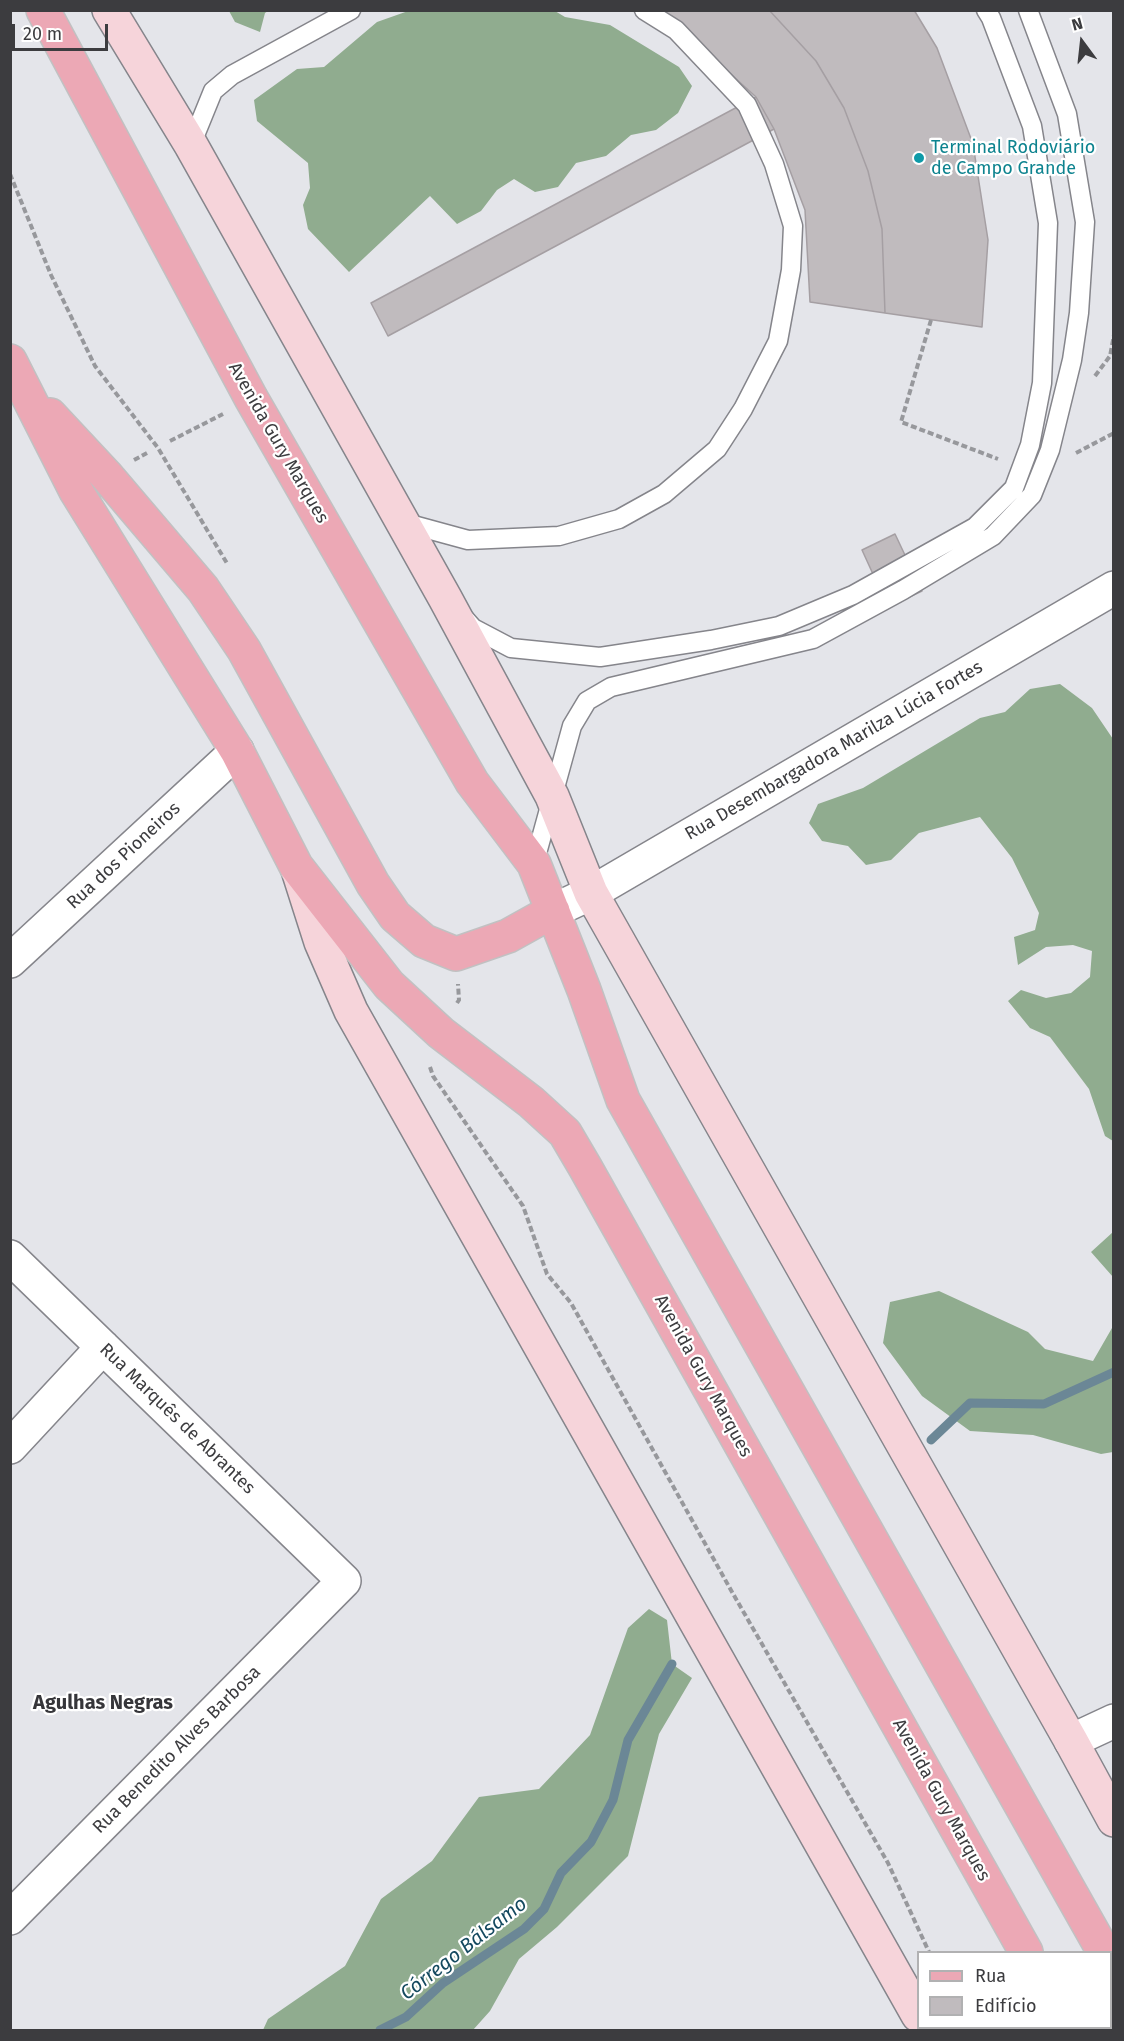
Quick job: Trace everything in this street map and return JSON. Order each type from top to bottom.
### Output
[{"type":"main road","name":"Avenida Gury Marques","points":[[43,10],[269,430],[472,782],[534,864],[584,990],[623,1100],[1103,1951]]},
{"type":"main road","points":[[109,10],[191,145],[445,598],[552,796],[591,893],[1071,1741],[1110,1804]]},
{"type":"main road","name":"Avenida Gury Marques","points":[[15,383],[76,491],[237,751],[296,866],[321,942],[351,1011],[917,2013]]},
{"type":"main road","points":[[15,383],[106,475],[203,589],[244,650],[373,884],[395,916],[424,941],[456,954],[508,936],[553,912]]},
{"type":"main road","name":"Avenida Gury Marques","points":[[296,866],[389,986],[441,1033],[531,1102],[564,1133],[1025,1951]]},
{"type":"street","name":"Rua Desembargadora Marilza Lúcia Fortes","points":[[553,912],[591,893],[1113,588]]},
{"type":"street","name":"Rua dos Pioneiros","points":[[10,961],[237,751]]},
{"type":"street","name":"Rua Marquês de Abrantes","points":[[10,1257],[344,1581]]},
{"type":"street","points":[[10,1447],[104,1347]]},
{"type":"street","name":"Rua Benedito Alves Barbosa","points":[[10,1918],[344,1581]]},
{"type":"street","points":[[1071,1741],[1113,1721]]},
{"type":"lane","points":[[191,145],[213,91],[232,75],[351,10]]},
{"type":"lane","points":[[401,522],[468,540],[559,536],[619,519],[664,494],[717,449],[743,409],[778,341],[791,270],[793,226],[774,164],[747,105],[676,30],[644,10]]},
{"type":"lane","points":[[445,598],[473,628],[511,648],[600,657],[711,640],[779,626],[853,595],[975,527],[1014,488],[1030,445],[1042,383],[1048,223],[1032,126],[986,10]]},
{"type":"lane","points":[[534,864],[572,726],[587,701],[611,687],[813,639],[903,590],[993,536],[1032,495],[1050,450],[1072,360],[1079,313],[1085,222],[1067,114],[1028,10]]},
{"type":"path","points":[[931,320],[901,422],[1021,468]]},
{"type":"path","points":[[170,441],[229,411]]},
{"type":"path","points":[[1040,475],[1047,478],[1066,458],[1113,433]]},
{"type":"path","points":[[456,954],[459,1000],[441,1033],[429,1064],[433,1076],[523,1206],[547,1274],[571,1303],[732,1592],[888,1863],[927,1951]]},
{"type":"green space","points":[[411,10],[555,11],[565,17],[610,25],[679,67],[692,86],[678,113],[656,130],[631,135],[606,156],[576,163],[558,187],[535,192],[514,179],[497,190],[481,211],[457,224],[430,196],[349,272],[308,229],[303,205],[310,188],[308,163],[257,121],[254,100],[297,69],[324,67],[377,22]]},
{"type":"green space","points":[[229,11],[268,11],[265,13],[260,32],[235,22]]},
{"type":"green space","points":[[1060,684],[1092,708],[1113,739],[1113,1141],[1105,1136],[1089,1089],[1050,1037],[1030,1028],[1008,1001],[1021,990],[1046,998],[1071,993],[1090,977],[1092,951],[1073,945],[1046,947],[1018,965],[1014,937],[1035,930],[1039,913],[1012,858],[980,817],[919,833],[891,860],[866,865],[848,846],[822,841],[809,823],[818,804],[863,788],[980,718],[1005,712],[1030,689]]},
{"type":"green space","points":[[1113,1232],[1113,1277],[1091,1252]]},
{"type":"green space","points":[[939,1291],[1028,1332],[1045,1349],[1093,1361],[1112,1328],[1113,1321],[1113,1452],[1101,1454],[1033,1435],[970,1431],[922,1396],[883,1343],[890,1302]]},
{"type":"green space","points":[[649,1609],[667,1620],[672,1664],[692,1678],[659,1734],[628,1856],[557,1927],[519,1959],[490,2011],[473,2030],[263,2030],[268,2019],[345,1966],[381,1899],[432,1861],[479,1797],[539,1789],[590,1735],[628,1628]]},
{"type":"building","points":[[653,10],[769,10],[816,61],[844,108],[868,171],[882,229],[885,313],[810,302],[805,210],[774,129],[756,97],[670,19]]},
{"type":"building","name":"Terminal Rodoviário de Campo Grande","points":[[769,10],[914,10],[937,48],[973,144],[988,240],[982,327],[885,313],[882,229],[868,171],[844,108],[816,61]]},
{"type":"building","points":[[756,97],[774,129],[388,336],[371,303]]},
{"type":"building","points":[[895,534],[922,591],[888,607],[862,550]]},
{"type":"waterway","name":"Córrego Bálsamo","points":[[931,1440],[970,1403],[1044,1404],[1114,1372]]},
{"type":"waterway","name":"Córrego Bálsamo","points":[[380,2030],[406,2017],[443,1983],[524,1929],[544,1909],[561,1873],[591,1842],[613,1800],[628,1740],[672,1664]]},
{"type":"place","name":"Terminal Rodoviário de Campo Grande","points":[[919,158]]},
{"type":"district","name":"Agulhas Negras","points":[[103,1703]]}]
